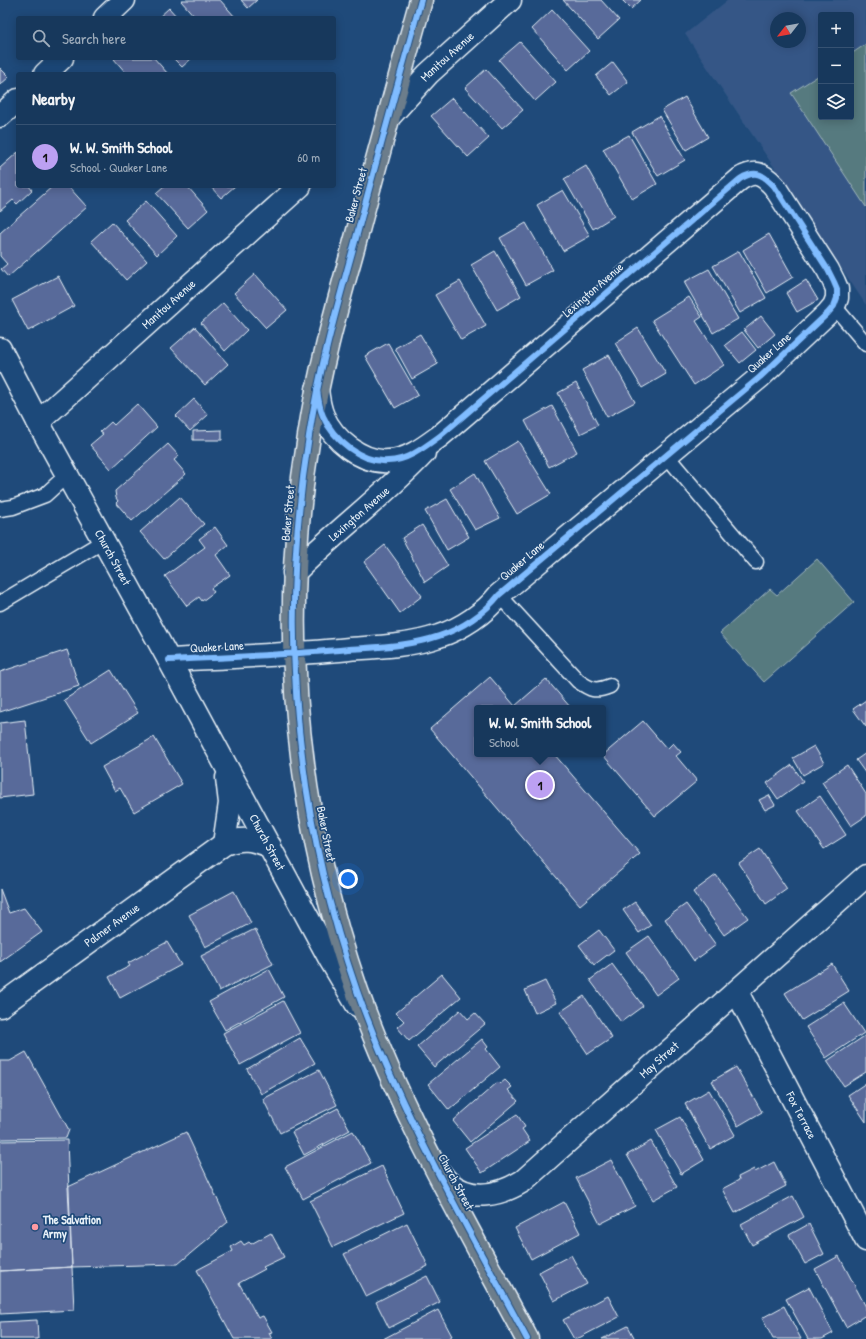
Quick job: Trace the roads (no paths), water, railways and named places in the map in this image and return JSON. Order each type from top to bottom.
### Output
[{"type":"highway","name":"Baker Street","points":[[373,1033],[357,992],[342,946],[315,841],[301,750],[296,705],[294,654],[294,573],[302,482],[317,389],[328,342],[421,0]]},
{"type":"highway","name":"Church Street","points":[[373,1033],[389,1072],[438,1171],[527,1339]]},
{"type":"street","points":[[107,16],[124,0]]},
{"type":"street","name":"Manitou Avenue","points":[[389,117],[428,74],[510,0]]},
{"type":"street","points":[[47,72],[60,60]]},
{"type":"street","points":[[0,116],[16,102]]},
{"type":"street","name":"Lexington Avenue","points":[[294,573],[326,542],[400,476],[440,436],[740,179],[749,174],[758,174],[767,179],[774,186],[828,270],[837,289],[837,298],[828,313]]},
{"type":"street","name":"Manitou Avenue","points":[[38,422],[298,188]]},
{"type":"street","name":"Quaker Lane","points":[[169,660],[294,654],[406,644],[440,636],[470,621],[492,604],[499,595],[760,377],[828,313]]},
{"type":"street","name":"Church Street","points":[[0,349],[38,422],[169,660],[331,961],[373,1033]]},
{"type":"street","name":"Lexington Avenue","points":[[317,389],[318,402],[323,416],[330,427],[348,446],[372,459],[388,462],[402,459],[417,452],[440,436]]},
{"type":"street","points":[[224,844],[230,803],[226,768]]},
{"type":"street","name":"Palmer Avenue","points":[[0,1006],[224,844],[238,839],[255,840],[270,846]]},
{"type":"street","name":"May Street","points":[[438,1171],[449,1183],[464,1192],[494,1194],[509,1189],[523,1181],[866,876]]},
{"type":"street","name":"Fox Terrace","points":[[737,992],[859,1210],[866,1240]]},
{"type":"lane","points":[[828,313],[866,344]]},
{"type":"lane","points":[[666,455],[756,562]]},
{"type":"lane","points":[[0,509],[14,507],[45,495],[67,475]]},
{"type":"lane","points":[[0,603],[104,541]]},
{"type":"lane","points":[[499,595],[578,681],[589,688],[600,690],[610,686]]},
{"type":"place","name":"W. W. Smith School","points":[[540,785]]},
{"type":"place","name":"The Salvation Army","points":[[35,1227]]}]
